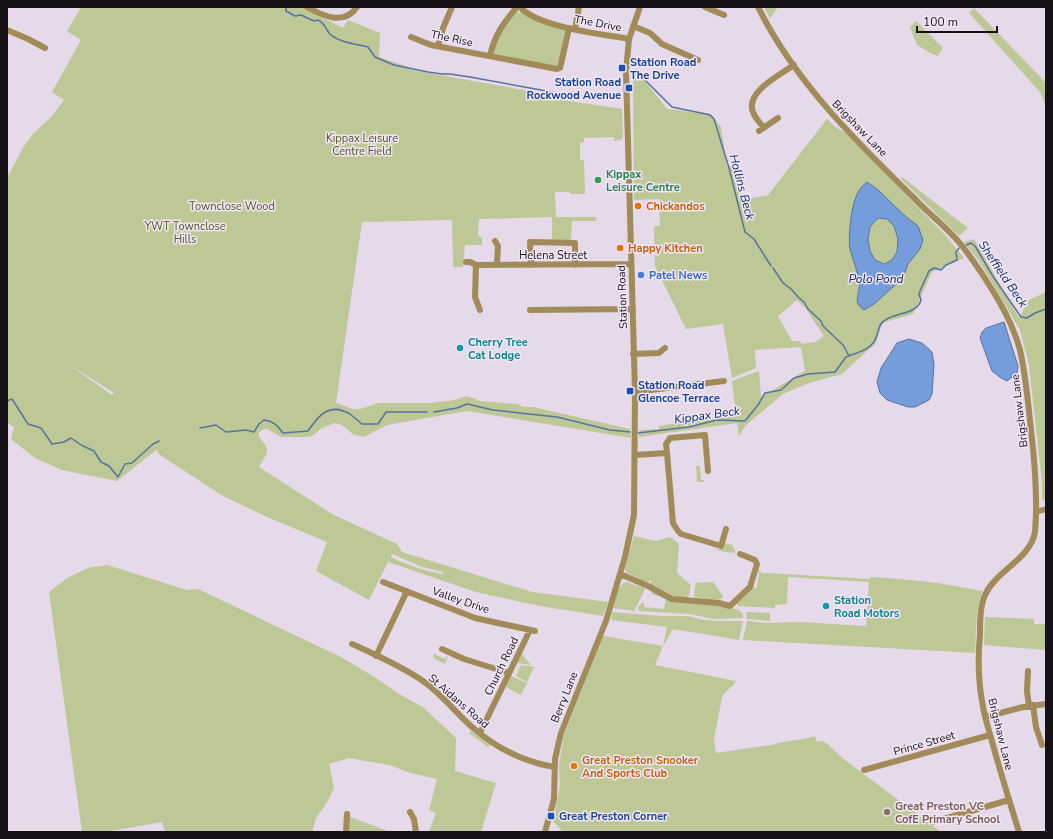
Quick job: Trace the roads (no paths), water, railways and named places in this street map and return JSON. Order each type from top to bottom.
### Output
[{"type":"street","points":[[307,7],[324,15],[338,18],[350,14],[357,7]]},
{"type":"street","points":[[438,46],[443,28],[452,7]]},
{"type":"street","points":[[490,56],[492,46],[498,33],[506,20],[517,7]]},
{"type":"street","name":"The Drive","points":[[520,7],[542,21],[629,39]]},
{"type":"street","points":[[572,28],[579,7]]},
{"type":"street","name":"Station Road","points":[[635,468],[635,392],[626,71],[629,39],[640,7]]},
{"type":"street","points":[[705,7],[724,15]]},
{"type":"street","name":"Brigshaw Lane","points":[[758,7],[776,40],[825,105],[906,190],[957,240],[972,259],[1006,315],[1016,338],[1023,365],[1034,457],[1036,512],[1035,532],[1032,542],[1025,552],[990,586],[983,601],[979,640],[980,689],[985,717],[1018,832]]},
{"type":"street","points":[[633,26],[650,33],[662,44],[698,60]]},
{"type":"street","name":"The Rise","points":[[411,36],[424,43],[555,69],[561,64],[572,28]]},
{"type":"street","points":[[7,30],[45,48]]},
{"type":"street","points":[[778,118],[761,130],[751,107],[752,99],[759,90],[794,65]]},
{"type":"street","points":[[495,241],[498,246],[497,264]]},
{"type":"street","points":[[531,265],[530,242],[575,242],[575,265]]},
{"type":"street","name":"Helena Street","points":[[466,262],[476,265],[631,264]]},
{"type":"street","points":[[476,265],[475,297],[480,310]]},
{"type":"street","points":[[530,310],[632,309]]},
{"type":"street","points":[[634,354],[660,353],[665,348]]},
{"type":"street","points":[[635,392],[724,381]]},
{"type":"street","points":[[708,471],[705,436],[670,438],[666,444],[673,523],[678,531],[685,536],[721,546],[726,529]]},
{"type":"street","points":[[635,455],[667,453]]},
{"type":"street","name":"Berry Lane","points":[[545,832],[554,799],[554,768],[557,749],[565,721],[606,621],[620,574],[633,520],[635,468]]},
{"type":"street","points":[[1036,512],[1046,509]]},
{"type":"street","points":[[620,574],[672,598],[719,603],[730,606],[750,587],[757,564],[755,560],[740,554]]},
{"type":"street","name":"Valley Drive","points":[[383,582],[475,618],[532,630]]},
{"type":"street","points":[[376,656],[407,591]]},
{"type":"street","name":"Church Road","points":[[480,733],[532,630]]},
{"type":"street","name":"St Aidans Road","points":[[352,644],[423,681],[480,733],[500,746],[537,764],[554,768]]},
{"type":"street","points":[[442,649],[464,659],[509,673]]},
{"type":"street","points":[[1028,671],[1027,691],[1042,745]]},
{"type":"street","points":[[985,717],[1046,704]]},
{"type":"street","name":"Prince Street","points":[[864,770],[990,735]]},
{"type":"street","points":[[933,822],[1009,800]]},
{"type":"street","points":[[410,812],[414,819],[416,832]]},
{"type":"street","points":[[346,832],[347,814]]},
{"type":"water","name":"Polo Pond","points":[[867,182],[877,189],[904,215],[918,226],[923,240],[920,249],[908,264],[903,278],[874,304],[864,310],[860,307],[857,301],[859,287],[857,270],[850,249],[849,238],[854,202],[859,191]],"holes":[[[878,218],[887,219],[894,226],[898,239],[897,252],[892,260],[884,264],[875,260],[870,251],[868,240],[870,227]]]},
{"type":"water","points":[[1004,322],[1018,366],[1017,373],[1007,381],[992,371],[980,338],[982,332],[986,328]]},
{"type":"water","points":[[909,339],[922,343],[932,352],[934,364],[932,394],[929,400],[915,407],[908,407],[887,400],[880,393],[877,382],[881,368],[897,343]]},
{"type":"waterway","name":"Hollins Beck","points":[[286,7],[286,11],[295,16],[301,15],[314,21],[318,20],[335,38],[344,42],[368,47],[375,57],[394,65],[563,94]]},
{"type":"waterway","name":"Hollins Beck","points":[[635,70],[672,107],[710,115],[714,119],[729,168],[745,232],[754,239],[771,266]]},
{"type":"waterway","name":"Sheffield Beck","points":[[966,245],[971,243],[975,246],[994,278],[1021,317],[1027,318],[1046,309]]},
{"type":"waterway","name":"Kippax Beck","points":[[638,433],[689,427],[717,420],[745,421],[758,405],[765,393],[781,390],[794,378],[808,374],[835,372],[846,357],[864,350],[872,344],[882,322],[910,311],[919,305],[921,300],[919,294],[929,271],[934,268],[941,270],[946,265],[957,260],[956,252],[959,248]]},
{"type":"waterway","name":"Hollins Beck","points":[[773,268],[783,283],[804,302],[808,309],[821,321],[823,326],[843,345],[849,356]]},
{"type":"waterway","name":"Kippax Beck","points":[[7,401],[12,399],[28,424],[41,428],[52,444],[64,442],[71,438],[94,451],[101,462],[109,466],[118,477],[125,464],[132,463],[153,444],[159,441]]},
{"type":"waterway","name":"Kippax Beck","points":[[434,412],[457,408],[467,404],[493,410],[557,417],[610,430],[630,432]]},
{"type":"waterway","name":"Kippax Beck","points":[[200,428],[216,425],[226,432],[246,430],[254,432],[259,424],[264,420],[275,424],[283,433],[308,431],[321,415],[325,412],[336,409],[350,414],[362,424],[378,424],[386,412],[427,412]]},
{"type":"place","name":"Station Road The Drive","points":[[622,68]]},
{"type":"place","name":"Station Road Rockwood Avenue","points":[[629,88]]},
{"type":"place","name":"Kippax Leisure Centre","points":[[598,180]]},
{"type":"place","name":"Chickandos","points":[[638,206]]},
{"type":"place","name":"Happy Kitchen","points":[[620,248]]},
{"type":"place","name":"Patel News","points":[[641,275]]},
{"type":"place","name":"Cherry Tree Cat Lodge","points":[[460,348]]},
{"type":"place","name":"Station Road Glencoe Terrace","points":[[630,391]]},
{"type":"place","name":"Station Road Motors","points":[[826,606]]},
{"type":"place","name":"Great Preston Snooker And Sports Club","points":[[574,766]]},
{"type":"place","name":"Great Preston VC CofE Primary School","points":[[887,812]]},
{"type":"place","name":"Great Preston Corner","points":[[551,816]]},
{"type":"park label","name":"Kippax Leisure Centre Field","points":[[362,144]]},
{"type":"park label","name":"Townclose Wood","points":[[232,206]]},
{"type":"park label","name":"YWT Townclose Hills","points":[[185,232]]}]
